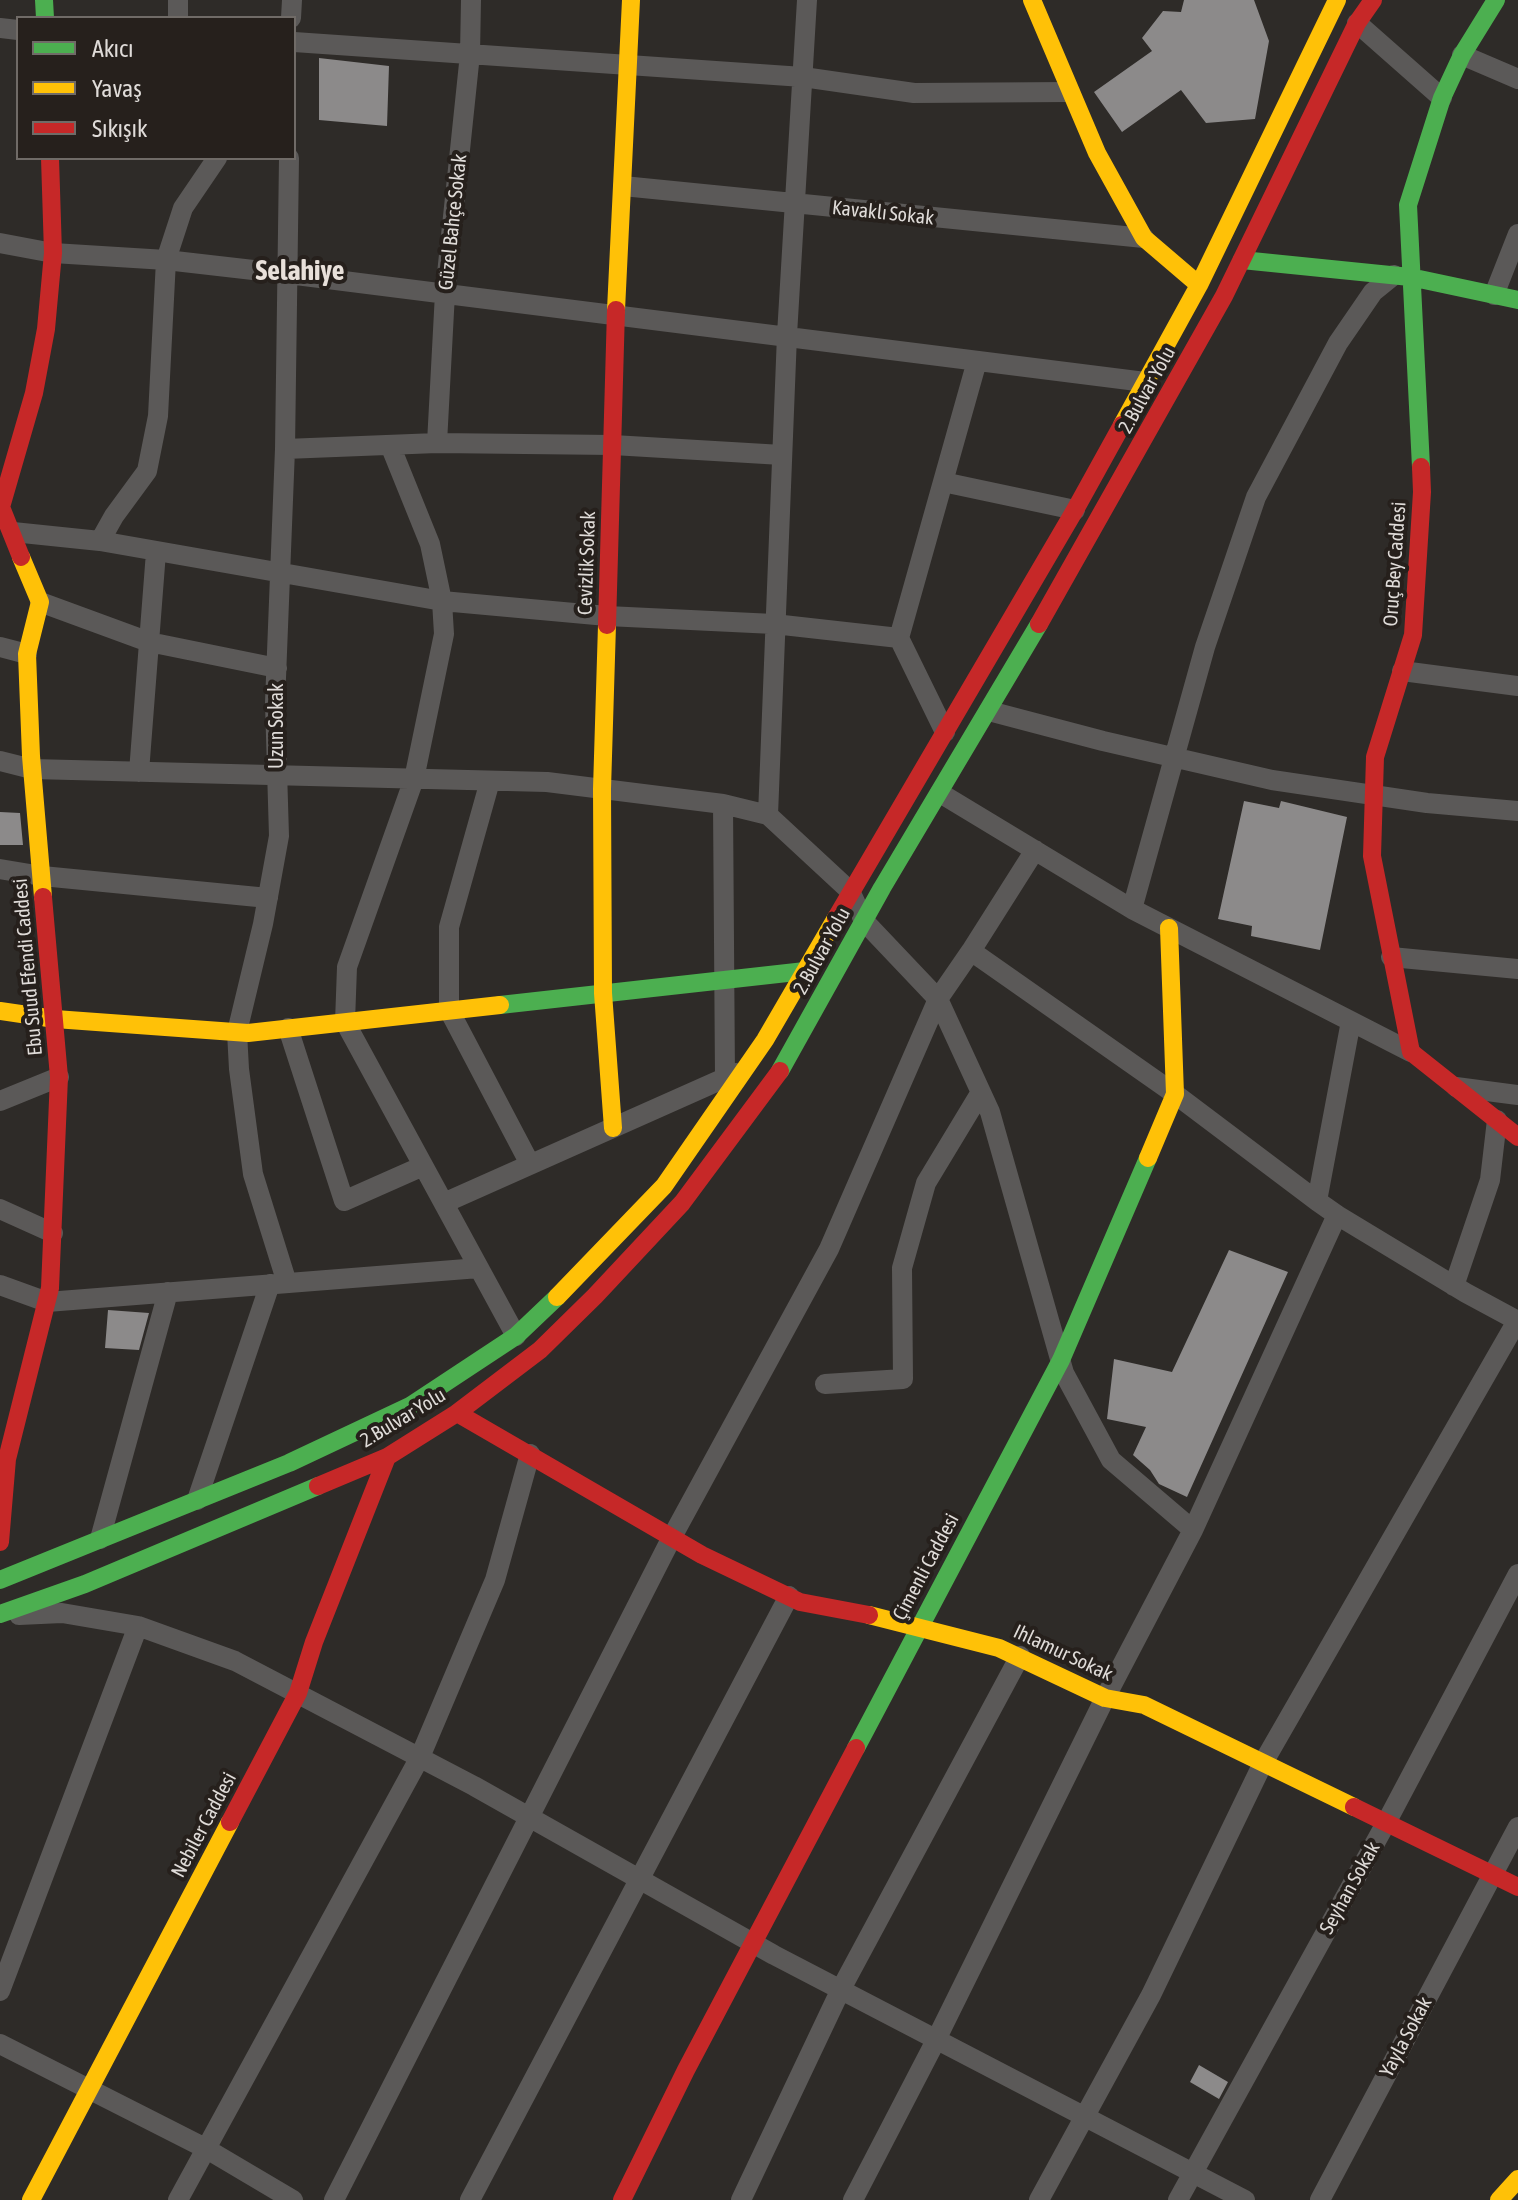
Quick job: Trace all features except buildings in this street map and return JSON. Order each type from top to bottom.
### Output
[{"type":"main road","name":"Cevizlik Sokak","points":[[613,1128],[603,993],[602,789],[616,314],[631,0]]},
{"type":"main road","points":[[1032,0],[1097,153],[1144,238],[1199,285]]},
{"type":"main road","name":"2.Bulvar Yolu","points":[[0,1580],[289,1463],[410,1406],[516,1336],[575,1281],[664,1186],[745,1069],[805,971],[1075,510],[1199,285],[1337,0]]},
{"type":"main road","name":"2.Bulvar Yolu","points":[[0,1616],[99,1578],[387,1457],[457,1413],[540,1350],[682,1203],[779,1073],[864,921],[989,711],[1155,421],[1242,260],[1357,23],[1373,0]]},
{"type":"main road","name":"Oruç Bey Caddesi","points":[[1411,1052],[1372,856],[1375,757],[1413,635],[1422,492],[1402,276],[1408,205],[1442,98],[1462,55],[1496,0]]},
{"type":"main road","points":[[40,602],[4,517],[46,329],[53,253],[50,160]]},
{"type":"main road","points":[[1242,260],[1402,276],[1518,300]]},
{"type":"main road","name":"Ebu Suud Efendi Caddesi","points":[[0,1542],[7,1459],[50,1288],[53,1233],[59,1077],[32,769],[27,654],[40,602]]},
{"type":"main road","name":"Çimenli Caddesi","points":[[622,2200],[686,2070],[1061,1360],[1175,1094],[1169,928]]},
{"type":"main road","points":[[0,1011],[55,1019],[237,1032],[805,971]]},
{"type":"main road","points":[[1411,1052],[1518,1137]]},
{"type":"main road","name":"Ihlamur Sokak","points":[[457,1413],[702,1555],[800,1602],[919,1626],[999,1648],[1105,1698],[1144,1705],[1518,1887]]},
{"type":"main road","name":"Nebiler Caddesi","points":[[31,2200],[298,1693],[314,1642],[387,1457]]},
{"type":"main road","points":[[1499,2200],[1518,2179]]},
{"type":"street","name":"Güzel Bahçe Sokak","points":[[437,443],[445,293],[470,54],[471,0]]},
{"type":"street","points":[[768,815],[787,335],[807,0]]},
{"type":"street","points":[[1357,23],[1442,98]]},
{"type":"street","points":[[296,42],[803,77],[914,93],[1070,92]]},
{"type":"street","points":[[1462,55],[1518,79]]},
{"type":"street","points":[[100,541],[147,471],[158,416],[166,260],[183,208],[216,160]]},
{"type":"street","name":"Uzun Sokak","points":[[278,1284],[253,1174],[237,1032],[279,836],[277,668],[285,449],[289,160]]},
{"type":"street","name":"Kavaklı Sokak","points":[[623,186],[1144,238]]},
{"type":"street","points":[[1494,295],[1518,234]]},
{"type":"street","points":[[0,243],[53,253],[166,260],[445,293],[1145,382]]},
{"type":"street","points":[[1132,909],[1205,647],[1256,497],[1338,343],[1373,292],[1402,276]]},
{"type":"street","points":[[945,732],[899,638],[977,361]]},
{"type":"street","points":[[285,449],[437,443],[613,445],[782,455]]},
{"type":"street","points":[[390,445],[430,544],[442,601],[444,634],[414,779],[347,967],[345,1022],[516,1336]]},
{"type":"street","points":[[943,482],[1075,510]]},
{"type":"street","points":[[4,517],[156,552],[442,601],[607,616],[774,624],[899,638]]},
{"type":"street","points":[[139,772],[156,552]]},
{"type":"street","points":[[40,602],[149,642],[277,668]]},
{"type":"street","points":[[0,647],[27,654]]},
{"type":"street","points":[[1402,671],[1518,686]]},
{"type":"street","points":[[989,711],[1272,780],[1518,811]]},
{"type":"street","points":[[0,761],[32,769],[547,782],[723,804],[768,815],[850,891],[864,921],[938,999],[990,1112],[1064,1373],[1111,1460],[1193,1530]]},
{"type":"street","points":[[490,781],[449,927],[449,1010],[530,1164]]},
{"type":"street","points":[[940,793],[1132,909],[1411,1052]]},
{"type":"street","points":[[723,804],[725,1078]]},
{"type":"street","points":[[334,2200],[672,1537],[829,1249],[938,999],[1035,850]]},
{"type":"street","points":[[0,869],[42,876],[268,898]]},
{"type":"street","points":[[971,951],[1175,1094],[1337,1215],[1518,1321],[1263,1763],[1151,1995],[1039,2200]]},
{"type":"street","points":[[1391,957],[1518,969]]},
{"type":"street","points":[[1317,1201],[1351,1021]]},
{"type":"street","points":[[288,1028],[344,1201],[423,1166]]},
{"type":"street","points":[[444,1203],[745,1069]]},
{"type":"street","points":[[0,1101],[59,1077]]},
{"type":"street","points":[[1456,1087],[1518,1095]]},
{"type":"street","points":[[825,1384],[903,1379],[902,1268],[926,1183],[981,1092]]},
{"type":"street","points":[[1454,1286],[1490,1180],[1497,1120]]},
{"type":"street","points":[[0,1209],[53,1233]]},
{"type":"street","points":[[853,2200],[937,2039],[1105,1698],[1193,1530],[1337,1215]]},
{"type":"street","points":[[0,1285],[47,1302],[479,1268]]},
{"type":"street","points":[[197,1500],[278,1284]]},
{"type":"street","points":[[100,1539],[168,1292]]},
{"type":"street","points":[[178,2200],[420,1757],[495,1580],[530,1454]]},
{"type":"street","name":"Seyhan Sokak","points":[[1178,2200],[1386,1823],[1518,1574]]},
{"type":"street","points":[[470,2200],[789,1596]]},
{"type":"street","points":[[0,1616],[62,1613],[138,1626],[235,1661],[420,1757],[755,1944],[1245,2200]]},
{"type":"street","points":[[0,1991],[138,1626]]},
{"type":"street","points":[[741,2200],[841,1989],[1020,1656]]},
{"type":"street","name":"Yayla Sokak","points":[[1320,2200],[1518,1827]]},
{"type":"street","points":[[0,2044],[205,2148],[293,2200]]},
{"type":"traffic: fast","points":[[44,0],[45,16]]},
{"type":"traffic: fast","points":[[1421,467],[1408,205],[1442,98],[1462,55],[1496,0]]},
{"type":"traffic: fast","points":[[1242,260],[1410,277],[1518,300]]},
{"type":"traffic: fast","points":[[780,1071],[882,888],[1039,624]]},
{"type":"traffic: fast","points":[[500,1005],[805,971]]},
{"type":"traffic: fast","points":[[856,1748],[1061,1360],[1148,1158]]},
{"type":"traffic: fast","points":[[0,1580],[289,1463],[410,1406],[516,1336],[557,1297]]},
{"type":"traffic: fast","points":[[0,1614],[85,1584],[318,1486]]},
{"type":"traffic: slow","points":[[616,310],[631,0]]},
{"type":"traffic: slow","points":[[1032,0],[1097,153],[1144,238],[1199,285]]},
{"type":"traffic: slow","points":[[1122,425],[1199,285],[1337,0]]},
{"type":"traffic: slow","points":[[21,557],[40,602],[27,654],[31,756],[43,897]]},
{"type":"traffic: slow","points":[[607,625],[602,789],[603,993],[613,1128]]},
{"type":"traffic: slow","points":[[557,1297],[664,1186],[765,1040],[836,918]]},
{"type":"traffic: slow","points":[[1148,1158],[1175,1094],[1169,928]]},
{"type":"traffic: slow","points":[[0,1011],[55,1019],[248,1033],[500,1005]]},
{"type":"traffic: slow","points":[[869,1615],[999,1648],[1105,1698],[1144,1705],[1354,1807]]},
{"type":"traffic: slow","points":[[31,2200],[230,1822]]},
{"type":"traffic: slow","points":[[1499,2200],[1518,2179]]},
{"type":"traffic: jam","points":[[1039,624],[1224,296],[1357,23],[1373,0]]},
{"type":"traffic: jam","points":[[21,557],[1,507],[34,393],[46,329],[53,253],[50,160]]},
{"type":"traffic: jam","points":[[607,625],[616,310]]},
{"type":"traffic: jam","points":[[836,918],[1122,425]]},
{"type":"traffic: jam","points":[[1421,467],[1413,635],[1375,757],[1372,856],[1411,1052],[1518,1137]]},
{"type":"traffic: jam","points":[[0,1542],[7,1459],[50,1288],[59,1077],[43,897]]},
{"type":"traffic: jam","points":[[318,1486],[387,1457],[457,1413],[540,1350],[682,1203],[780,1071]]},
{"type":"traffic: jam","points":[[457,1413],[702,1555],[800,1602],[869,1615]]},
{"type":"traffic: jam","points":[[230,1822],[298,1693],[314,1642],[387,1457]]},
{"type":"traffic: jam","points":[[622,2200],[686,2070],[856,1748]]},
{"type":"traffic: jam","points":[[1354,1807],[1518,1887]]},
{"type":"district","name":"Selahiye","points":[[300,271]]}]
